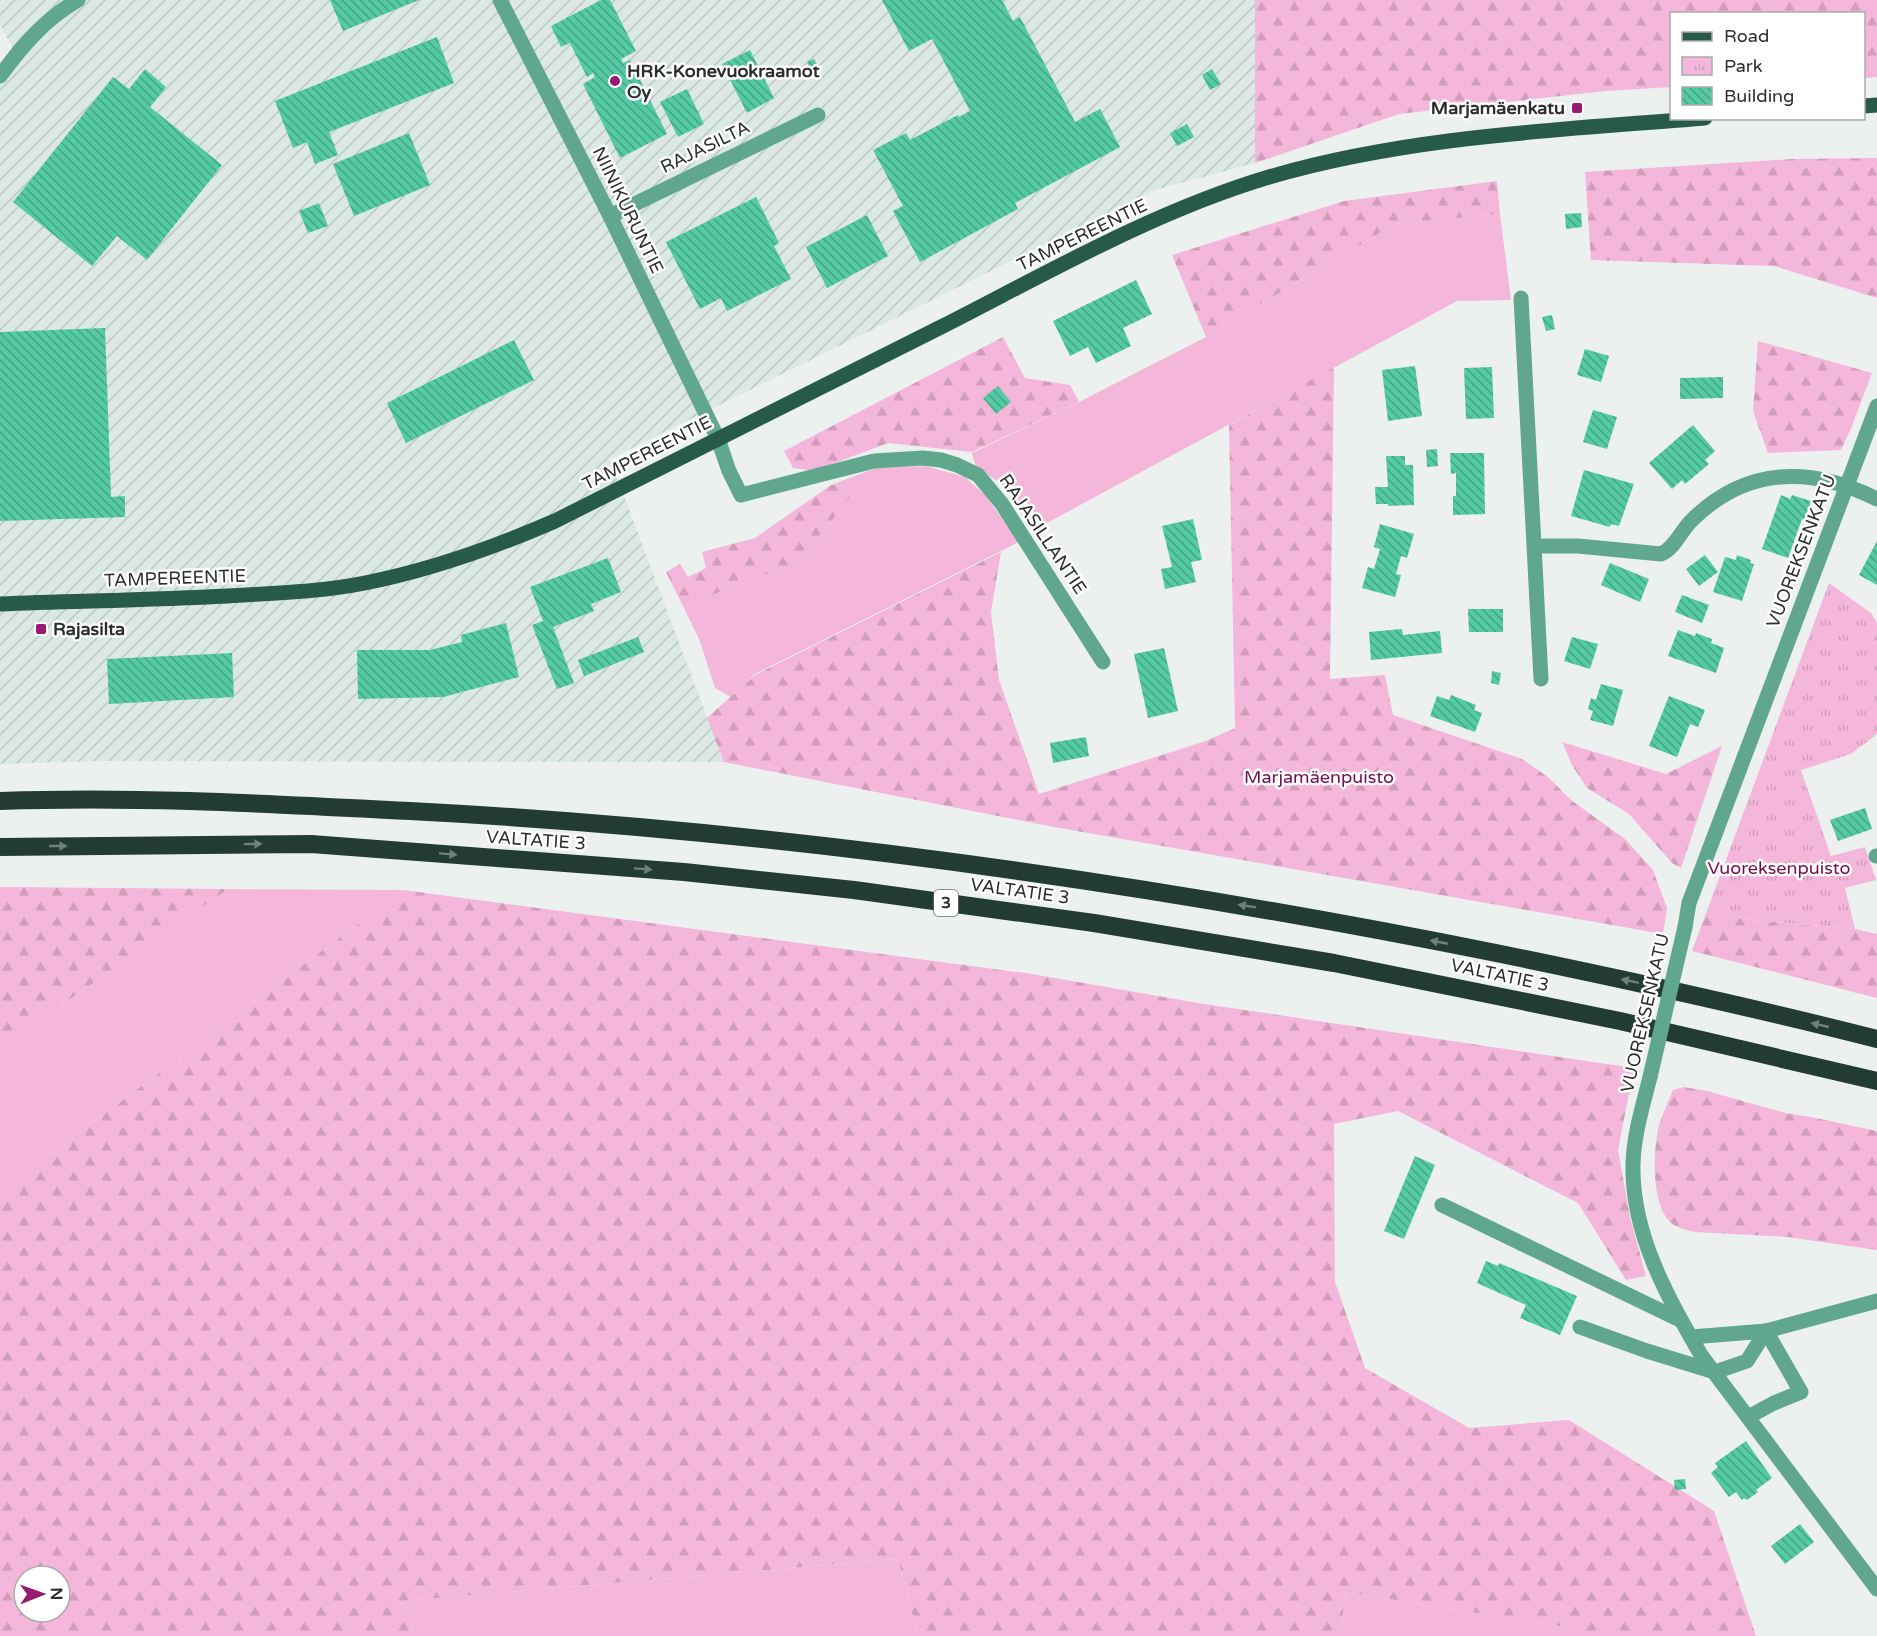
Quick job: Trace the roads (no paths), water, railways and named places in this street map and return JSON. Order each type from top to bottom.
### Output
[{"type":"highway","name":"VALTATIE 3","points":[[0,801],[199,800],[496,816],[687,831],[860,849],[1101,882],[1341,922],[1628,980],[1877,1039]]},
{"type":"highway","name":"VALTATIE 3","points":[[0,847],[311,844],[684,872],[854,890],[1094,923],[1334,963],[1620,1022],[1877,1081]]},
{"type":"main road","name":"TAMPEREENTIE","points":[[0,604],[282,593],[363,584],[431,568],[504,543],[555,521],[1117,238],[1182,210],[1269,178],[1351,157],[1402,148],[1681,120]]},
{"type":"street","points":[[0,76],[28,39],[60,10],[78,0]]},
{"type":"street","name":"NIINIKURUNTIE","points":[[500,0],[610,216],[718,439]]},
{"type":"street","name":"RAJASILTA","points":[[610,216],[818,115]]},
{"type":"street","points":[[1521,298],[1541,679]]},
{"type":"street","name":"VUOREKSENKATU","points":[[1877,406],[1689,903],[1641,1116],[1633,1162],[1641,1227],[1658,1275],[1680,1320],[1701,1355],[1877,1589]]},
{"type":"street","name":"RAJASILLANTIE","points":[[718,439],[729,471],[741,495],[874,460],[899,458],[941,460],[978,475],[1002,504],[1103,662]]},
{"type":"street","points":[[1535,546],[1578,546],[1661,554],[1670,549],[1691,521],[1722,496],[1762,480],[1787,476],[1822,478],[1847,485],[1877,499]]},
{"type":"street","points":[[1442,1205],[1680,1320]]},
{"type":"street","points":[[1691,1337],[1766,1331],[1877,1301]]},
{"type":"street","points":[[1580,1327],[1715,1372],[1747,1361],[1766,1331]]},
{"type":"street","points":[[1748,1417],[1801,1392],[1766,1331]]},
{"type":"place","name":"HRK-Konevuokraamot Oy","points":[[615,81]]},
{"type":"place","name":"Marjamäenkatu","points":[[1577,108]]},
{"type":"place","name":"Rajasilta","points":[[41,629]]},
{"type":"park label","name":"Marjamäenpuisto","points":[[1319,777]]},
{"type":"park label","name":"Vuoreksenpuisto","points":[[1779,868]]}]
